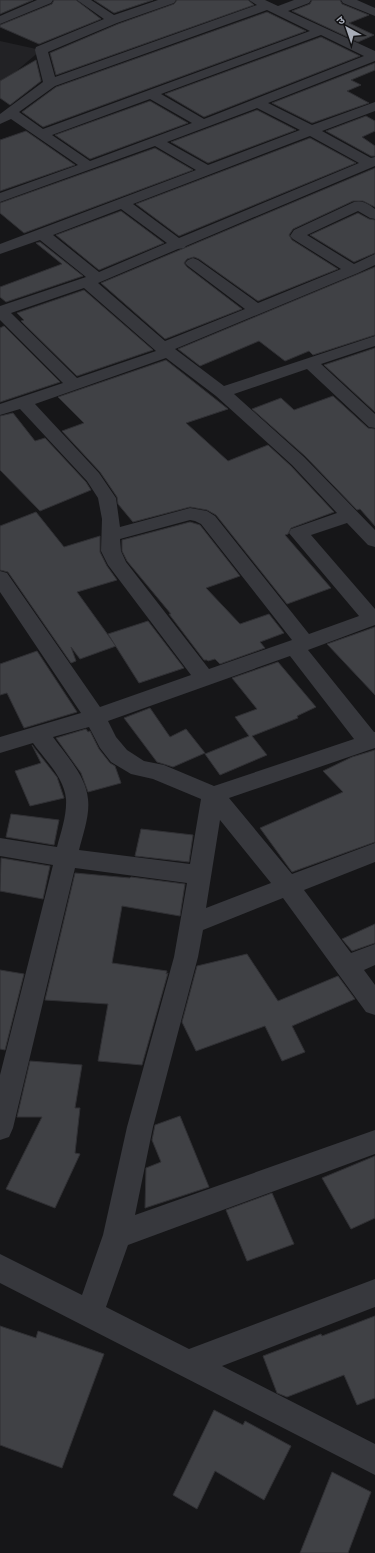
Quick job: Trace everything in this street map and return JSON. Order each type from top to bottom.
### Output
[{"type":"street","points":[[0,20],[47,0]]},
{"type":"street","points":[[83,0],[113,20]]},
{"type":"street","points":[[50,82],[41,50],[57,42],[113,20],[170,0]]},
{"type":"street","points":[[255,0],[375,56]]},
{"type":"street","points":[[89,166],[42,134],[5,116],[50,82],[272,8],[305,0]]},
{"type":"street","points":[[347,0],[375,12]]},
{"type":"street","points":[[42,134],[321,31]]},
{"type":"street","points":[[3,193],[89,166],[203,124],[375,56]]},
{"type":"street","points":[[151,94],[203,124]]},
{"type":"street","points":[[256,102],[374,162]]},
{"type":"street","points":[[0,249],[124,204],[375,106]]},
{"type":"street","points":[[156,141],[208,171]]},
{"type":"street","points":[[74,385],[0,312],[92,280],[179,245],[374,162]]},
{"type":"street","points":[[124,204],[179,245]]},
{"type":"street","points":[[353,270],[311,246],[298,236],[299,232],[359,205],[375,215]]},
{"type":"street","points":[[44,233],[166,350],[222,392],[298,461],[375,541]]},
{"type":"street","points":[[0,410],[74,385],[166,350],[353,270],[375,259]]},
{"type":"street","points":[[193,263],[257,310]]},
{"type":"street","points":[[222,392],[375,341]]},
{"type":"street","points":[[310,363],[375,423]]},
{"type":"street","points":[[24,403],[93,477],[107,498],[111,519],[111,551],[118,565],[205,678]]},
{"type":"street","points":[[112,535],[190,514],[200,515],[208,520],[299,645],[372,741],[213,795]]},
{"type":"street","points":[[0,744],[95,717],[374,618],[298,533],[350,515]]},
{"type":"street","points":[[0,578],[95,717],[108,742],[119,756],[139,768],[156,771],[213,795],[288,886],[375,1004]]},
{"type":"street","points":[[0,1128],[75,821],[77,798],[73,785],[63,768],[38,734]]},
{"type":"street","points":[[90,1313],[117,1235],[140,1126],[186,957],[213,795]]},
{"type":"street","points":[[0,847],[66,858],[200,875]]},
{"type":"street","points":[[191,924],[375,852]]},
{"type":"street","points":[[347,966],[375,954]]},
{"type":"street","points":[[117,1235],[375,1142]]},
{"type":"street","points":[[0,1268],[375,1460]]},
{"type":"street","points":[[189,1364],[375,1293]]},
{"type":"shaded area","points":[[0,41],[41,50],[0,85]]},
{"type":"building","points":[[0,0],[33,0],[0,14]]},
{"type":"building","points":[[54,0],[76,0],[101,19],[39,44],[0,27],[0,25],[52,4]]},
{"type":"building","points":[[94,0],[153,0],[114,13]]},
{"type":"building","points":[[177,0],[248,0],[254,5],[56,75],[50,53],[118,24],[174,4]]},
{"type":"building","points":[[312,0],[340,0],[342,4],[369,15],[349,23],[374,35],[358,42],[292,11],[310,4]]},
{"type":"building","points":[[267,12],[306,31],[43,127],[22,112],[56,87]]},
{"type":"building","points":[[321,37],[360,56],[204,117],[165,94]]},
{"type":"building","points":[[36,60],[41,81],[10,105],[0,98],[0,81]]},
{"type":"building","points":[[375,63],[375,70],[351,80],[361,85],[347,91],[369,103],[312,123],[272,103]]},
{"type":"building","points":[[150,101],[188,123],[90,159],[55,135]]},
{"type":"building","points":[[257,110],[296,130],[208,163],[171,142]]},
{"type":"building","points":[[366,116],[375,121],[375,131],[362,137],[375,146],[375,156],[371,156],[326,131]]},
{"type":"building","points":[[26,131],[75,165],[0,191],[0,140]]},
{"type":"building","points":[[310,138],[356,163],[179,236],[136,204]]},
{"type":"building","points":[[155,148],[193,170],[24,233],[0,213],[0,203]]},
{"type":"building","points":[[375,168],[375,207],[363,201],[353,201],[293,229],[289,235],[292,240],[338,269],[258,301],[199,259],[194,257],[187,259],[184,263],[187,267],[242,309],[165,339],[101,283]]},
{"type":"building","points":[[121,211],[164,243],[99,270],[56,235]]},
{"type":"building","points":[[358,213],[369,219],[375,220],[375,253],[354,262],[310,235]]},
{"type":"building","points":[[40,242],[83,276],[6,302],[0,297],[0,287],[62,264],[36,243]]},
{"type":"building","points":[[375,267],[375,335],[313,355],[309,351],[285,361],[259,341],[200,366],[178,349]]},
{"type":"building","points":[[84,290],[153,350],[77,376],[21,321],[24,320],[17,313]]},
{"type":"building","points":[[4,326],[60,382],[0,402],[0,328]]},
{"type":"building","points":[[375,348],[375,412],[324,365]]},
{"type":"building","points":[[166,360],[228,409],[186,423],[228,461],[268,445],[291,466],[334,512],[291,528],[288,534],[285,535],[331,588],[287,604],[216,515],[207,510],[190,507],[133,522],[118,504],[117,497],[100,472],[62,431],[84,423],[58,397]]},
{"type":"building","points":[[333,396],[368,428],[375,429],[375,526],[360,509],[357,510],[305,456],[252,409],[281,398],[294,410]]},
{"type":"building","points":[[13,413],[35,441],[45,438],[86,482],[91,490],[40,511],[0,470],[0,416]]},
{"type":"building","points":[[36,512],[64,547],[100,536],[100,552],[107,566],[117,580],[77,592],[116,646],[80,659],[71,647],[76,661],[71,663],[8,572],[0,570],[0,526]]},
{"type":"building","points":[[190,522],[200,525],[240,576],[206,588],[240,624],[269,614],[284,633],[260,642],[265,648],[220,664],[215,659],[208,661],[204,660],[169,614],[171,614],[127,561],[122,551],[122,540]]},
{"type":"building","points":[[148,621],[184,668],[139,683],[108,634]]},
{"type":"building","points":[[375,627],[375,695],[327,644]]},
{"type":"building","points":[[37,651],[77,712],[24,728],[7,693],[0,695],[0,664]]},
{"type":"building","points":[[278,662],[316,707],[297,716],[298,718],[252,736],[267,755],[220,775],[205,754],[249,736],[235,717],[257,709],[232,678]]},
{"type":"building","points":[[150,708],[170,737],[186,729],[205,753],[173,767],[157,762],[124,718]]},
{"type":"building","points":[[86,729],[88,732],[90,731],[99,749],[110,763],[115,766],[121,783],[88,792],[81,773],[56,738]]},
{"type":"building","points":[[32,745],[57,777],[64,798],[30,806],[15,771],[41,763]]},
{"type":"building","points":[[375,750],[375,842],[292,872],[260,828],[343,792],[323,771],[352,757]]},
{"type":"building","points":[[11,814],[59,820],[54,845],[6,837]]},
{"type":"building","points":[[141,829],[193,835],[189,862],[135,856]]},
{"type":"building","points":[[1,858],[50,866],[43,899],[0,891]]},
{"type":"building","points":[[75,873],[131,877],[185,884],[180,916],[122,906],[112,963],[167,971],[166,974],[168,973],[142,1065],[98,1061],[108,1004],[45,1000]]},
{"type":"building","points":[[375,924],[375,943],[352,951],[342,939]]},
{"type":"building","points":[[247,954],[278,1001],[338,976],[355,999],[292,1026],[305,1052],[282,1061],[265,1026],[196,1051],[182,1022],[197,966]]},
{"type":"building","points":[[0,970],[24,974],[5,1050],[0,1049]]},
{"type":"building","points":[[30,1061],[82,1065],[75,1108],[80,1108],[75,1153],[80,1154],[55,1208],[6,1189],[42,1117],[17,1117]]},
{"type":"building","points":[[180,1116],[209,1187],[145,1208],[146,1168],[161,1162],[152,1140],[155,1125]]},
{"type":"building","points":[[375,1156],[375,1218],[351,1229],[322,1178]]},
{"type":"building","points":[[272,1193],[294,1244],[247,1261],[226,1210]]},
{"type":"building","points":[[375,1316],[375,1398],[357,1405],[344,1375],[287,1397],[277,1393],[263,1356],[321,1334],[322,1336]]},
{"type":"building","points":[[0,1326],[36,1338],[38,1331],[104,1354],[62,1468],[0,1445]]},
{"type":"building","points":[[214,1410],[243,1425],[245,1421],[291,1446],[264,1500],[215,1471],[197,1509],[173,1495]]},
{"type":"building","points":[[332,1472],[371,1492],[348,1553],[300,1553]]}]
